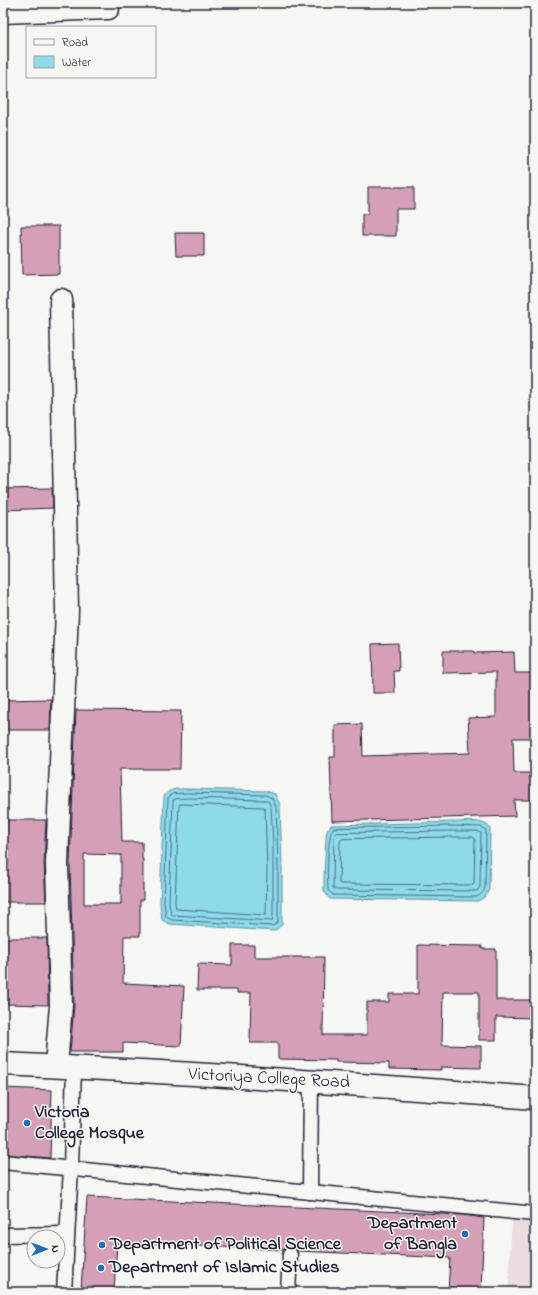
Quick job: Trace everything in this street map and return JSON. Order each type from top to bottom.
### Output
[{"type":"street","points":[[3,12],[108,8]]},
{"type":"street","points":[[61,300],[67,610],[57,864],[61,1005],[65,1067]]},
{"type":"street","name":"Victoriya College Road","points":[[3,1064],[311,1081],[535,1098]]},
{"type":"lane","points":[[64,1292],[71,1168],[65,1067]]},
{"type":"lane","points":[[310,1192],[311,1081]]},
{"type":"lane","points":[[3,1162],[535,1214]]},
{"type":"lane","points":[[3,1234],[67,1234]]},
{"type":"lane","points":[[288,1292],[290,1254]]},
{"type":"shaded area","points":[[512,1219],[535,1220],[535,1292],[508,1292]]},
{"type":"water","points":[[172,790],[266,791],[275,794],[280,805],[282,925],[274,931],[170,924],[162,920],[160,903],[164,796]]},
{"type":"water","points":[[483,823],[490,828],[489,889],[485,896],[478,901],[330,899],[324,891],[326,836],[331,825]]},
{"type":"building","points":[[368,187],[414,187],[414,209],[396,209],[396,236],[362,236],[362,214],[368,214]]},
{"type":"building","points":[[21,226],[59,226],[59,274],[22,275]]},
{"type":"building","points":[[175,233],[204,233],[204,256],[176,256]]},
{"type":"building","points":[[52,488],[53,508],[3,510],[3,489]]},
{"type":"building","points":[[398,643],[399,671],[394,671],[395,693],[373,693],[372,644]]},
{"type":"building","points":[[443,651],[474,651],[474,653],[514,652],[515,673],[535,673],[535,738],[513,738],[514,773],[535,773],[535,800],[514,800],[515,816],[332,821],[330,757],[335,757],[335,725],[362,724],[363,756],[470,753],[468,718],[496,717],[496,672],[443,673]]},
{"type":"building","points":[[51,699],[50,730],[3,730],[3,700]]},
{"type":"building","points":[[76,710],[181,711],[180,769],[120,769],[122,842],[142,842],[143,859],[143,900],[140,900],[140,936],[124,936],[123,983],[184,986],[181,1046],[123,1043],[123,1052],[70,1052],[74,1005],[70,864]],"holes":[[[84,854],[121,855],[121,904],[84,904]]]},
{"type":"building","points":[[3,820],[46,820],[44,864],[46,902],[3,902]]},
{"type":"building","points":[[3,938],[47,938],[48,1005],[3,1004]]},
{"type":"building","points":[[232,945],[254,945],[254,957],[324,957],[323,1035],[367,1035],[367,1002],[389,1002],[389,994],[418,994],[418,945],[482,946],[482,949],[496,949],[496,1000],[535,1000],[535,1018],[496,1017],[496,1040],[479,1040],[479,992],[443,992],[442,1045],[481,1046],[481,1068],[441,1067],[441,1070],[389,1069],[389,1063],[278,1059],[278,1043],[250,1043],[251,993],[237,993],[237,990],[197,990],[198,964],[232,965]]},
{"type":"building","name":"Victoria College Mosque","points":[[3,1088],[52,1090],[50,1158],[3,1154]]},
{"type":"building","points":[[87,1197],[463,1215],[484,1218],[481,1292],[448,1292],[450,1258],[297,1251],[290,1247],[283,1250],[117,1242],[114,1292],[81,1290]]},
{"type":"place","name":"Victoria College Mosque","points":[[27,1123]]},
{"type":"place","name":"Department of Bangla","points":[[465,1234]]},
{"type":"place","name":"Department of Political Science","points":[[102,1245]]},
{"type":"place","name":"Department of Islamic Studies","points":[[101,1268]]}]
